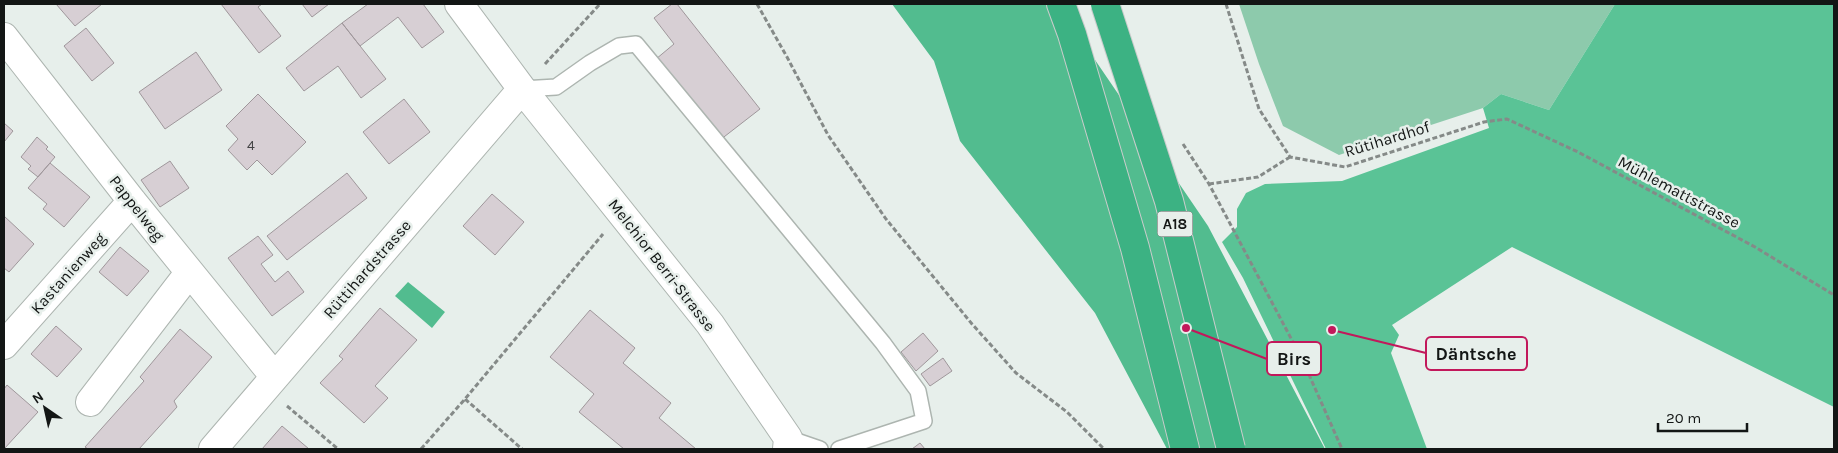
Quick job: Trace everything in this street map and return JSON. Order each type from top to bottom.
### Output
[{"type":"highway","points":[[1061,4],[1072,34],[1135,248],[1185,449]]},
{"type":"highway","name":"A18","points":[[1105,4],[1169,200],[1231,449]]},
{"type":"street","name":"Melchior Berri-Strasse","points":[[459,4],[522,89],[710,324],[787,444]]},
{"type":"street","name":"Pappelweg","points":[[4,37],[189,273],[270,382]]},
{"type":"street","name":"Rüttihardstrasse","points":[[213,449],[522,89]]},
{"type":"street","name":"Kastanienweg","points":[[4,345],[132,201]]},
{"type":"street","points":[[90,402],[189,273]]},
{"type":"lane","points":[[522,89],[556,87],[590,63],[619,46],[636,44],[854,308],[918,391],[924,421],[839,449]]},
{"type":"lane","points":[[787,444],[820,449]]},
{"type":"path","points":[[522,89],[600,4]]},
{"type":"path","points":[[757,4],[828,135],[886,219],[972,324],[1016,373],[1066,412],[1104,449]]},
{"type":"path","points":[[1209,184],[1258,178],[1290,157],[1259,109],[1226,4]]},
{"type":"path","name":"Rütihardhof","points":[[1290,157],[1345,167],[1484,122],[1507,119]]},
{"type":"path","name":"Mühlemattstrasse","points":[[1507,119],[1578,152],[1665,198],[1755,247],[1834,295]]},
{"type":"path","points":[[1181,142],[1209,184],[1302,359],[1342,449]]},
{"type":"path","points":[[420,449],[465,399],[621,213]]},
{"type":"path","points":[[270,382],[338,449]]},
{"type":"path","points":[[465,399],[522,449]]},
{"type":"shaded area","points":[[892,4],[1057,4],[1208,226],[1325,449],[1167,449],[1095,313],[960,141],[934,61]]},
{"type":"shaded area","points":[[1239,4],[1615,4],[1549,110],[1501,94],[1483,108],[1339,155],[1283,126],[1259,64]]},
{"type":"shaded area","points":[[1615,4],[1834,4],[1834,407],[1512,247],[1392,325],[1399,335],[1391,353],[1427,449],[1326,449],[1243,278],[1222,242],[1237,227],[1237,209],[1246,193],[1265,184],[1342,181],[1489,128],[1483,108],[1501,94],[1549,110]]},
{"type":"shaded area","points":[[408,282],[445,312],[432,328],[395,296]]},
{"type":"building","points":[[56,4],[102,4],[75,26]]},
{"type":"building","points":[[221,4],[262,4],[258,7],[281,36],[259,53]]},
{"type":"building","points":[[302,4],[329,4],[312,17]]},
{"type":"building","points":[[368,4],[423,4],[444,32],[422,48],[398,17],[360,46],[342,23]]},
{"type":"building","points":[[672,4],[677,4],[760,109],[720,140],[656,59],[674,44],[654,18]]},
{"type":"building","points":[[342,23],[386,79],[361,98],[338,66],[304,91],[286,68]]},
{"type":"building","points":[[86,28],[114,63],[92,81],[64,46]]},
{"type":"building","points":[[196,52],[222,90],[165,129],[139,92]]},
{"type":"building","points":[[258,94],[306,142],[272,175],[257,160],[247,170],[228,150],[238,139],[226,126]]},
{"type":"building","points":[[404,99],[430,132],[389,164],[363,132]]},
{"type":"building","points":[[4,123],[13,131],[4,142]]},
{"type":"building","points":[[37,137],[55,157],[38,177],[28,169],[31,166],[21,157]]},
{"type":"building","points":[[170,161],[189,188],[160,207],[141,180]]},
{"type":"building","points":[[50,163],[90,197],[64,227],[43,209],[47,204],[28,188]]},
{"type":"building","points":[[347,173],[367,198],[287,260],[267,236]]},
{"type":"building","points":[[492,194],[524,222],[495,255],[463,226]]},
{"type":"building","points":[[4,216],[34,244],[9,272],[4,268]]},
{"type":"building","points":[[258,236],[273,255],[261,264],[275,282],[288,271],[304,292],[272,316],[228,258]]},
{"type":"building","points":[[120,247],[149,271],[127,296],[99,272]]},
{"type":"building","points":[[380,308],[417,340],[375,386],[388,398],[364,423],[320,383],[343,359],[339,356]]},
{"type":"building","points":[[590,310],[635,348],[623,363],[671,403],[659,418],[696,449],[624,449],[579,412],[594,394],[550,357]]},
{"type":"building","points":[[56,326],[82,349],[57,377],[31,354]]},
{"type":"building","points":[[180,329],[212,357],[174,401],[177,407],[139,449],[88,449],[85,447],[144,381],[140,377]]},
{"type":"building","points":[[923,333],[938,351],[916,371],[901,352]]},
{"type":"building","points":[[943,358],[952,371],[930,386],[921,374]]},
{"type":"building","points":[[7,385],[38,412],[4,449],[4,389]]},
{"type":"building","points":[[282,426],[309,449],[262,449]]},
{"type":"building","points":[[920,443],[925,449],[912,449]]},
{"type":"place","name":"Birs","points":[[1186,328]]},
{"type":"place","name":"Däntsche","points":[[1332,330]]}]
